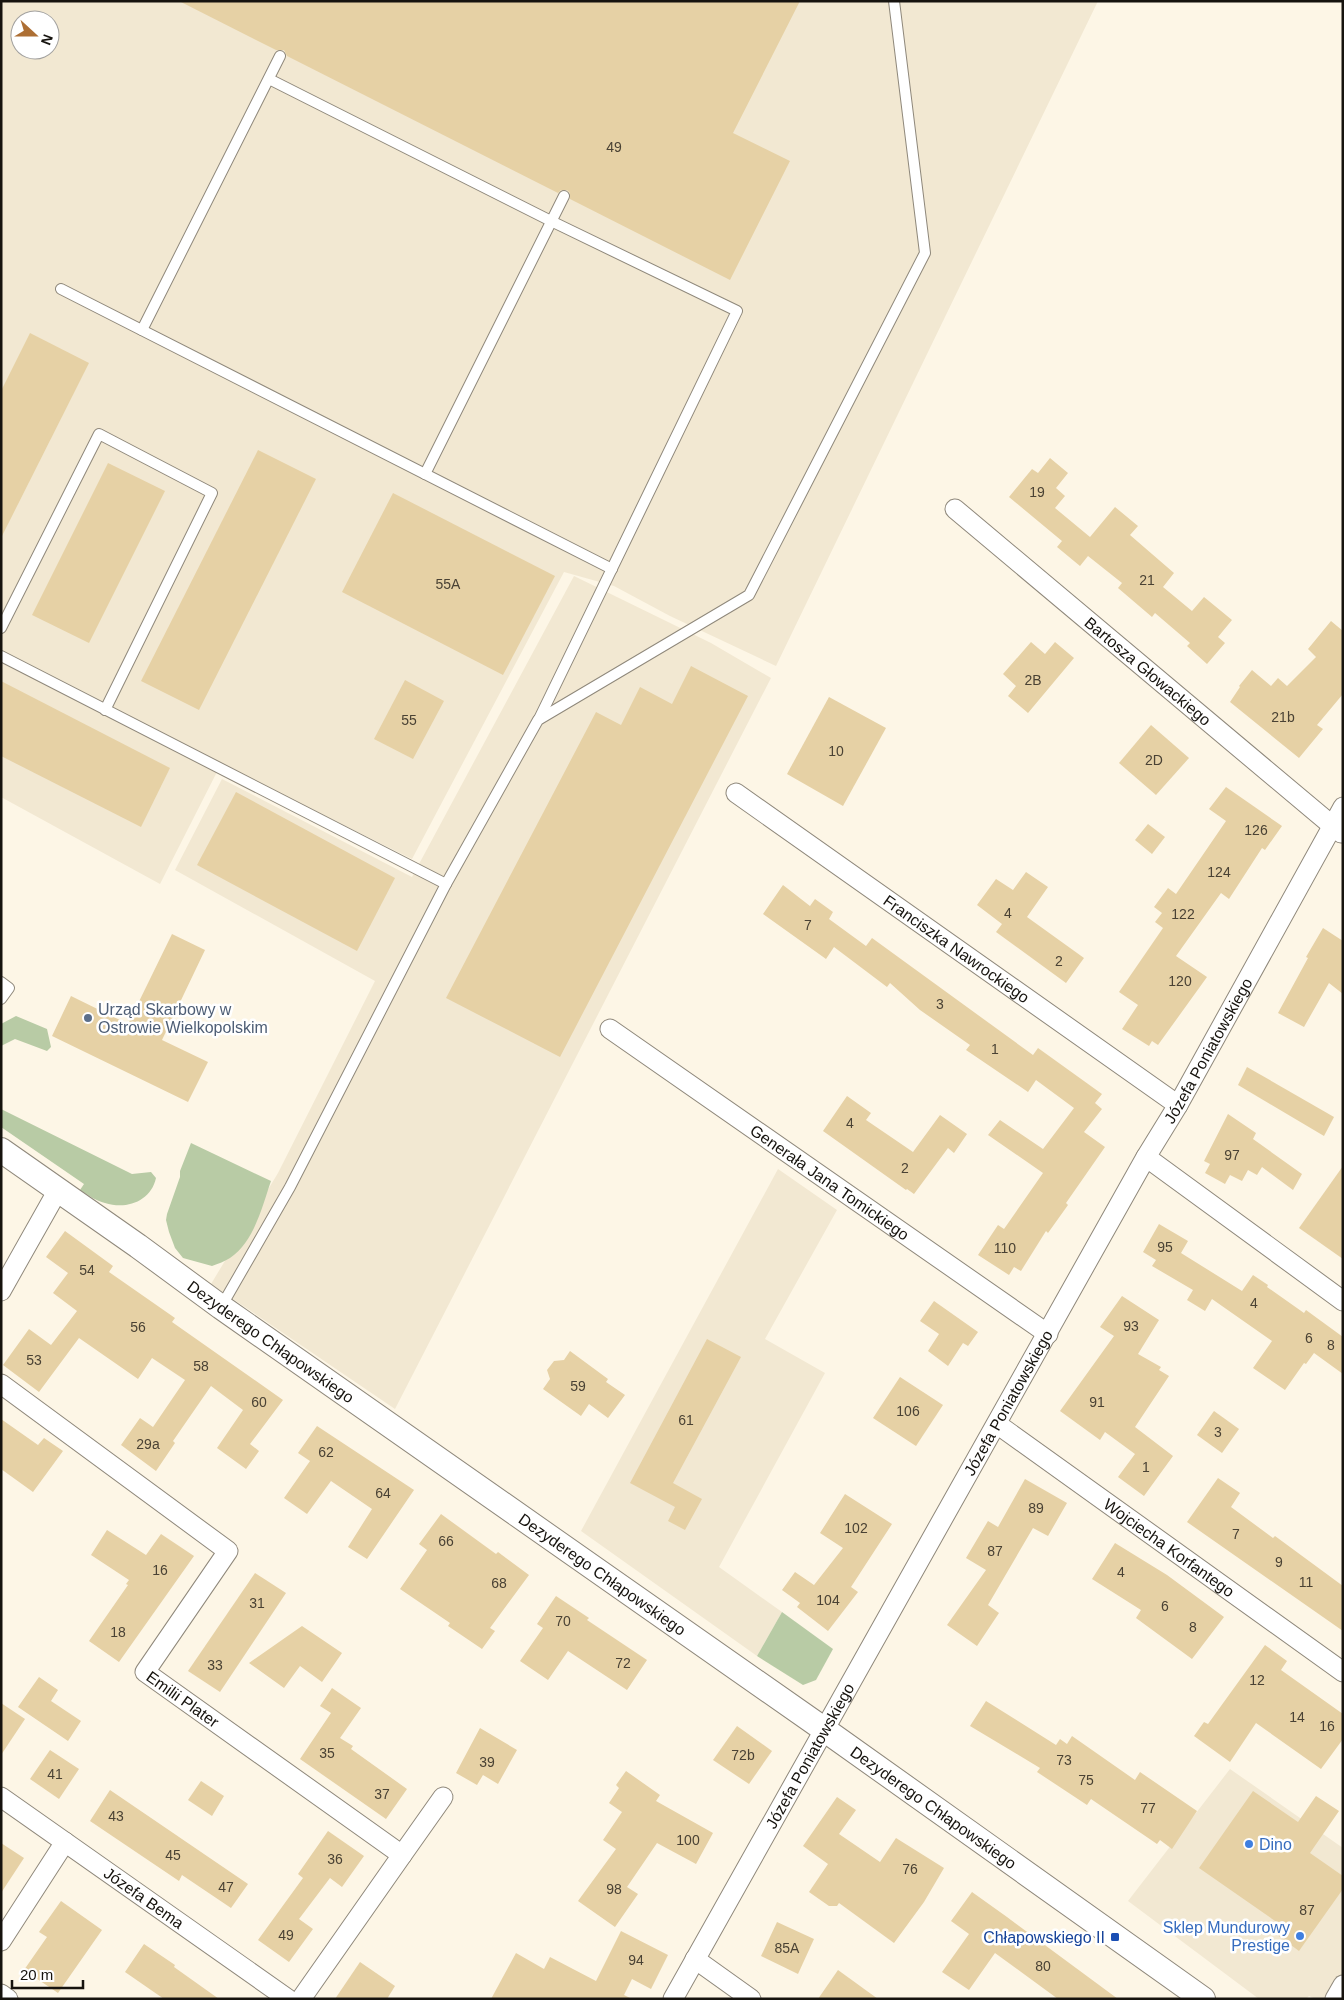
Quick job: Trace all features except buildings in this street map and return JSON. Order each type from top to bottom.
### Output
[{"type":"street","name":"Bartosza Głowackiego","points":[[955,509],[1338,830]]},
{"type":"street","name":"Franciszka Nawrockiego","points":[[736,793],[1178,1105]]},
{"type":"street","name":"Józefa Poniatowskiego","points":[[673,1999],[1146,1157],[1338,830],[1343,807]]},
{"type":"street","name":"Generała Jana Tomickiego","points":[[610,1029],[1048,1334]]},
{"type":"street","name":"Dezyderego Chłapowskiego","points":[[1,1150],[221,1307],[825,1730],[1203,1999]]},
{"type":"street","points":[[1146,1157],[1343,1301]]},
{"type":"street","points":[[1,1291],[58,1190]]},
{"type":"street","name":"Emilii Plater","points":[[1,1384],[228,1552],[145,1672],[402,1854]]},
{"type":"street","name":"Wojciecha Korfantego","points":[[997,1424],[1343,1672]]},
{"type":"street","name":"Józefa Bema","points":[[1,1797],[288,1999]]},
{"type":"street","points":[[301,1999],[443,1797]]},
{"type":"street","points":[[1,1941],[66,1842]]},
{"type":"street","points":[[695,1960],[751,1999]]},
{"type":"street","points":[[1336,1999],[1343,1985]]},
{"type":"street","points":[[1,1994],[8,1999]]},
{"type":"lane","points":[[538,720],[749,595],[925,253],[894,1]]},
{"type":"lane","points":[[142,330],[280,56]]},
{"type":"lane","points":[[221,1307],[290,1187],[446,884],[538,720],[737,312],[551,222],[269,79]]},
{"type":"lane","points":[[425,474],[564,196]]},
{"type":"lane","points":[[61,289],[612,569]]},
{"type":"lane","points":[[1,628],[99,434],[212,493],[105,710]]},
{"type":"lane","points":[[1,656],[446,884]]},
{"type":"lane","points":[[1,982],[9,988],[1,999]]},
{"type":"shaded area","points":[[1,1],[1098,1],[776,666],[670,616],[614,586],[564,572],[412,859],[221,764],[160,884],[1,797]]},
{"type":"shaded area","points":[[574,576],[711,643],[771,678],[395,1409],[211,1284],[278,1173],[375,981],[175,870],[222,779],[412,877]]},
{"type":"shaded area","points":[[778,1169],[837,1210],[765,1339],[825,1373],[719,1567],[782,1612],[757,1656],[581,1531]]},
{"type":"shaded area","points":[[1230,1769],[1343,1848],[1343,1999],[1315,1999],[1309,1996],[1306,1999],[1259,1999],[1128,1901]]},
{"type":"green space","points":[[16,1016],[47,1029],[51,1047],[47,1051],[15,1039],[1,1046],[1,1024]]},
{"type":"green space","points":[[1,1109],[132,1174],[151,1172],[156,1178],[153,1186],[143,1198],[129,1204],[113,1205],[95,1199],[80,1190],[84,1184],[1,1127]]},
{"type":"green space","points":[[191,1143],[271,1181],[256,1223],[245,1243],[230,1258],[212,1266],[183,1258],[175,1248],[166,1220],[180,1177],[180,1171]]},
{"type":"green space","points":[[782,1612],[833,1649],[816,1680],[803,1685],[757,1656]]},
{"type":"place","name":"Urząd Skarbowy w Ostrowie Wielkopolskim","points":[[88,1018]]},
{"type":"place","name":"Dino","points":[[1249,1844]]},
{"type":"place","name":"Sklep Mundurowy Prestige","points":[[1300,1936]]},
{"type":"place","name":"Chłapowskiego II","points":[[1115,1937]]}]
